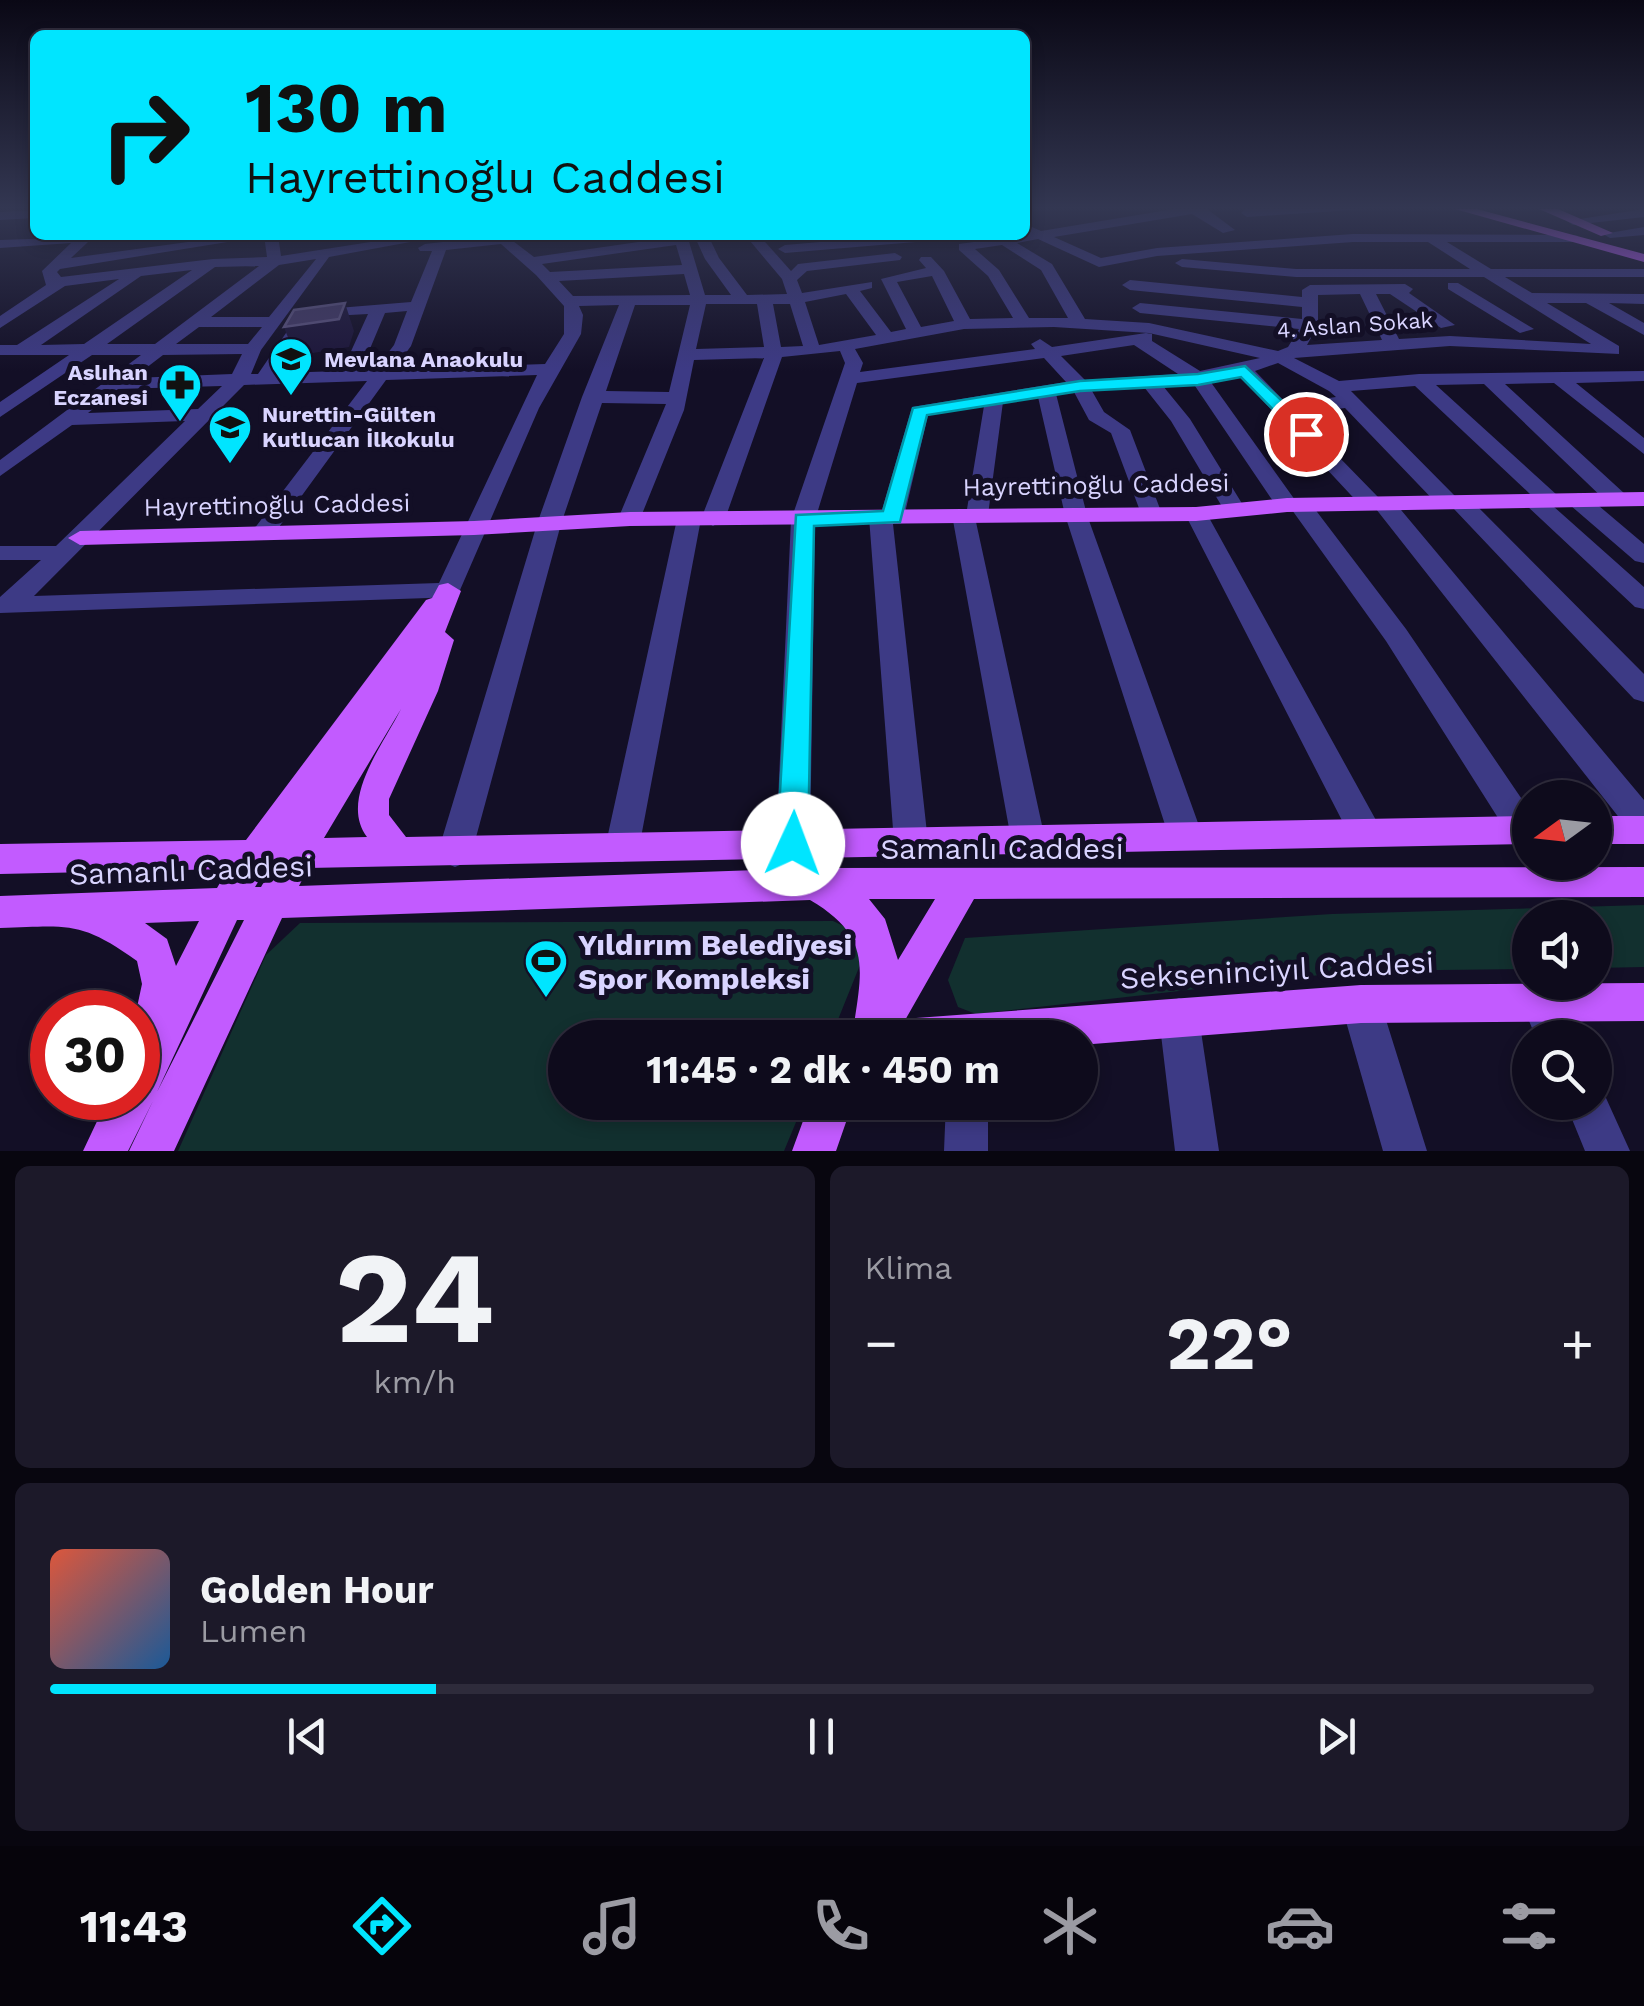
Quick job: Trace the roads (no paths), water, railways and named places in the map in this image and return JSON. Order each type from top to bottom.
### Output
[{"type":"main road","name":"Hayrettinoğlu Caddesi","points":[[72,546],[262,533],[474,528],[630,519],[1196,514],[1293,505],[1644,499]]},
{"type":"main road","points":[[398,852],[372,819],[373,799],[424,691],[442,634],[444,601]]},
{"type":"main road","points":[[151,1151],[270,906],[332,792],[424,650],[444,601]]},
{"type":"main road","points":[[160,1038],[225,907],[258,852],[415,628],[444,601]]},
{"type":"main road","points":[[1612,829],[1644,827]]},
{"type":"main road","name":"Samanlı Caddesi","points":[[0,859],[1512,830]]},
{"type":"main road","name":"Samanlı Caddesi","points":[[0,912],[270,906],[813,884],[962,887],[1644,882]]},
{"type":"main road","points":[[813,884],[866,916],[876,942],[879,976],[875,1020]]},
{"type":"main road","points":[[884,1020],[962,887]]},
{"type":"main road","points":[[52,912],[110,920],[154,951],[162,984],[160,998]]},
{"type":"main road","name":"Sekseninciyıl Caddesi","points":[[1098,1025],[1361,1004],[1644,1002]]},
{"type":"main road","points":[[105,1151],[120,1120]]},
{"type":"main road","points":[[814,1151],[825,1120]]},
{"type":"street","points":[[57,263],[47,276],[61,282]]},
{"type":"street","points":[[0,411],[212,263]]},
{"type":"street","points":[[0,323],[61,282],[216,263]]},
{"type":"street","points":[[0,470],[273,263]]},
{"type":"street","points":[[5,605],[72,546],[239,380],[253,349],[319,263]]},
{"type":"street","points":[[262,533],[402,346],[434,263]]},
{"type":"street","points":[[5,605],[444,601],[548,370],[568,347],[575,324],[569,301],[529,263]]},
{"type":"street","points":[[637,263],[641,272]]},
{"type":"street","points":[[630,519],[676,398],[699,300],[687,263]]},
{"type":"street","points":[[622,848],[701,519],[774,354],[754,300],[716,263]]},
{"type":"street","points":[[775,263],[788,278],[813,350]]},
{"type":"street","points":[[788,278],[800,273],[798,268],[929,263]]},
{"type":"street","points":[[929,263],[964,324]]},
{"type":"street","points":[[914,331],[888,280],[929,263]]},
{"type":"street","points":[[983,263],[994,273],[1024,322]]},
{"type":"street","points":[[1040,263],[1047,267],[1079,322]]},
{"type":"street","points":[[1111,263],[1130,286],[1140,308],[1143,334]]},
{"type":"street","points":[[1136,263],[1152,277],[1311,295],[1492,281],[1488,274]]},
{"type":"street","points":[[1130,286],[1175,263]]},
{"type":"street","points":[[1194,263],[1263,263]]},
{"type":"street","points":[[1469,263],[1613,350],[1642,377]]},
{"type":"street","points":[[1226,264],[1296,273],[1488,274],[1605,263]]},
{"type":"street","points":[[544,277],[689,269]]},
{"type":"street","points":[[0,364],[142,271]]},
{"type":"street","points":[[1452,286],[1526,328]]},
{"type":"street","points":[[569,301],[754,300],[795,298],[859,287],[888,339]]},
{"type":"street","points":[[1395,290],[1448,324]]},
{"type":"street","points":[[1367,292],[1392,345]]},
{"type":"street","points":[[911,842],[887,517],[919,411],[1080,386],[1198,380],[1245,371],[1287,354],[1306,340],[1311,295]]},
{"type":"street","points":[[1532,298],[1644,299]]},
{"type":"street","points":[[1590,298],[1644,330]]},
{"type":"street","points":[[456,852],[549,524],[590,398],[629,300]]},
{"type":"street","points":[[0,301],[37,301]]},
{"type":"street","points":[[195,322],[420,306]]},
{"type":"street","points":[[350,374],[379,308]]},
{"type":"street","points":[[1140,308],[1310,326]]},
{"type":"street","points":[[266,376],[308,312]]},
{"type":"street","points":[[686,356],[846,348],[914,331],[964,324],[1079,322],[1143,334],[1198,380],[1396,636],[1512,808]]},
{"type":"street","points":[[998,323],[1015,339],[1034,338],[1080,386],[1096,416],[1120,430],[1152,514]]},
{"type":"street","name":"4. Aslan Sokak","points":[[1143,334],[1180,333],[1287,354],[1450,341],[1613,350]]},
{"type":"street","points":[[849,378],[882,378],[1143,334]]},
{"type":"street","points":[[793,844],[803,520],[854,363],[846,348]]},
{"type":"street","points":[[0,350],[253,349]]},
{"type":"street","points":[[1287,354],[1344,394],[1644,692]]},
{"type":"street","points":[[114,384],[266,376],[548,370]]},
{"type":"street","points":[[1245,371],[1377,503],[1644,827]]},
{"type":"street","points":[[1285,410],[1419,380],[1642,377]]},
{"type":"street","points":[[1488,378],[1617,499]]},
{"type":"street","points":[[1559,378],[1644,448]]},
{"type":"street","points":[[1419,380],[1644,601]]},
{"type":"street","points":[[1150,382],[1180,420],[1234,510]]},
{"type":"street","points":[[1046,391],[1076,515],[1185,834]]},
{"type":"street","points":[[590,398],[676,398]]},
{"type":"street","points":[[994,400],[970,515],[1028,839]]},
{"type":"street","points":[[68,419],[205,415]]},
{"type":"street","points":[[1578,500],[1644,556]]},
{"type":"street","points":[[1196,514],[1365,832]]},
{"type":"street","points":[[0,552],[72,546]]},
{"type":"street","points":[[1540,1001],[1549,1020]]},
{"type":"street","points":[[1361,1004],[1404,1151]]},
{"type":"street","points":[[1179,1018],[1196,1151]]},
{"type":"street","points":[[966,1151],[967,1120]]},
{"type":"street","points":[[1594,1120],[1608,1151]]},
{"type":"place","name":"Mevlana Anaokulu","points":[[291,397]]},
{"type":"place","name":"Aslıhan Eczanesi","points":[[180,423]]},
{"type":"place","name":"Nurettin-Gülten Kutlucan İlkokulu","points":[[230,465]]},
{"type":"place","name":"Yıldırım Belediyesi Spor Kompleksi","points":[[546,999]]}]
